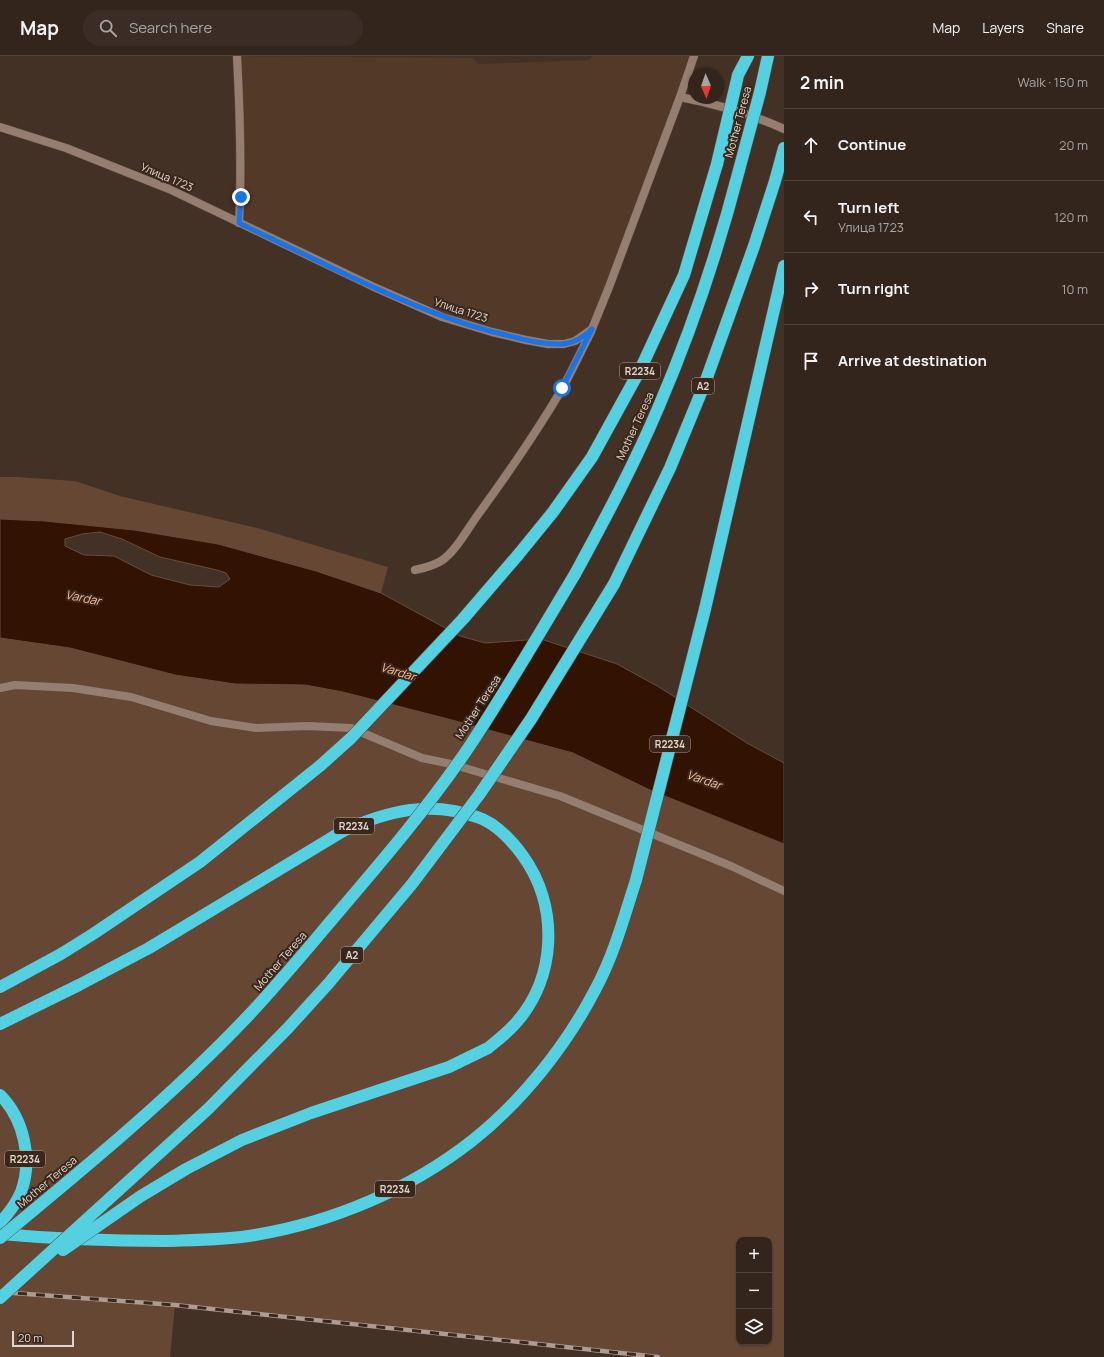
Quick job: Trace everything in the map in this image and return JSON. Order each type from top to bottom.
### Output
[{"type":"highway","name":"R2234","points":[[0,987],[61,954],[93,934],[200,862],[321,765],[350,738],[463,619],[553,512],[592,457],[641,368],[684,275],[717,164],[738,75],[748,56]]},
{"type":"highway","name":"Mother Teresa","points":[[0,1238],[71,1180],[175,1088],[216,1049],[286,974],[388,855],[470,745],[527,655],[575,574],[615,500],[659,406],[700,304],[727,216],[768,56]]},
{"type":"highway","name":"A2","points":[[0,1298],[208,1109],[288,1028],[328,984],[412,884],[480,795],[531,719],[614,584],[670,468],[705,383],[754,246],[784,148]]},
{"type":"highway","name":"R2234","points":[[0,1234],[91,1240],[211,1240],[256,1235],[333,1215],[365,1203],[422,1175],[472,1140],[491,1124],[527,1088],[560,1048],[585,1009],[608,963],[636,880],[705,609],[784,266]]},
{"type":"highway","name":"R2234","points":[[0,1024],[149,948],[343,831],[366,820],[394,812],[414,809],[439,809],[457,811],[479,817],[499,831],[518,850],[532,871],[542,893],[548,930],[548,954],[543,977],[525,1012],[516,1024],[488,1048],[449,1067],[311,1113],[242,1140],[186,1169],[141,1196],[29,1273]]},
{"type":"highway","name":"R2234","points":[[0,1095],[8,1104],[21,1128],[24,1140],[25,1170],[24,1182],[20,1193],[14,1205],[0,1222]]},
{"type":"street","points":[[236,56],[242,184],[239,223]]},
{"type":"street","points":[[415,570],[428,567],[441,561],[452,550],[522,453],[562,388],[592,329],[610,287],[694,56]]},
{"type":"street","points":[[680,97],[743,113],[784,129]]},
{"type":"street","name":"Улица 1723","points":[[0,126],[66,148],[169,189],[380,290],[428,311],[467,325],[548,344],[564,344],[575,341],[585,336],[592,329]]},
{"type":"street","points":[[0,688],[15,686],[72,688],[131,697],[211,721],[256,728],[307,726],[351,728],[422,758],[451,764],[560,796],[731,866],[784,891]]},
{"type":"shaded area","points":[[237,56],[473,58],[478,64],[590,60],[592,56],[694,56],[690,68],[688,68],[688,72],[592,329],[564,344],[467,325],[239,223]]},
{"type":"shaded area","points":[[0,477],[75,481],[120,496],[257,528],[388,567],[381,593],[316,571],[218,544],[134,530],[45,521],[0,519]]},
{"type":"shaded area","points":[[0,638],[70,648],[175,675],[235,684],[305,685],[343,692],[452,720],[573,753],[650,790],[784,844],[784,1357],[658,1357],[175,1305],[170,1357],[0,1357]]},
{"type":"water","name":"Vardar","points":[[0,519],[45,521],[134,530],[218,544],[316,571],[381,593],[460,636],[485,643],[541,639],[617,664],[659,687],[747,743],[784,763],[784,844],[650,790],[573,753],[452,720],[343,692],[305,685],[235,684],[175,675],[70,648],[0,638]],"holes":[[[100,532],[122,539],[160,557],[226,573],[230,579],[219,587],[190,585],[151,575],[114,556],[84,555],[65,546],[65,539],[82,534]]]},
{"type":"railway","points":[[0,1292],[175,1305],[658,1357]]},
{"type":"route","points":[[241,197],[239,223],[374,287],[442,317],[492,332],[548,344],[564,344],[575,341],[585,336],[592,329],[562,388]]}]
